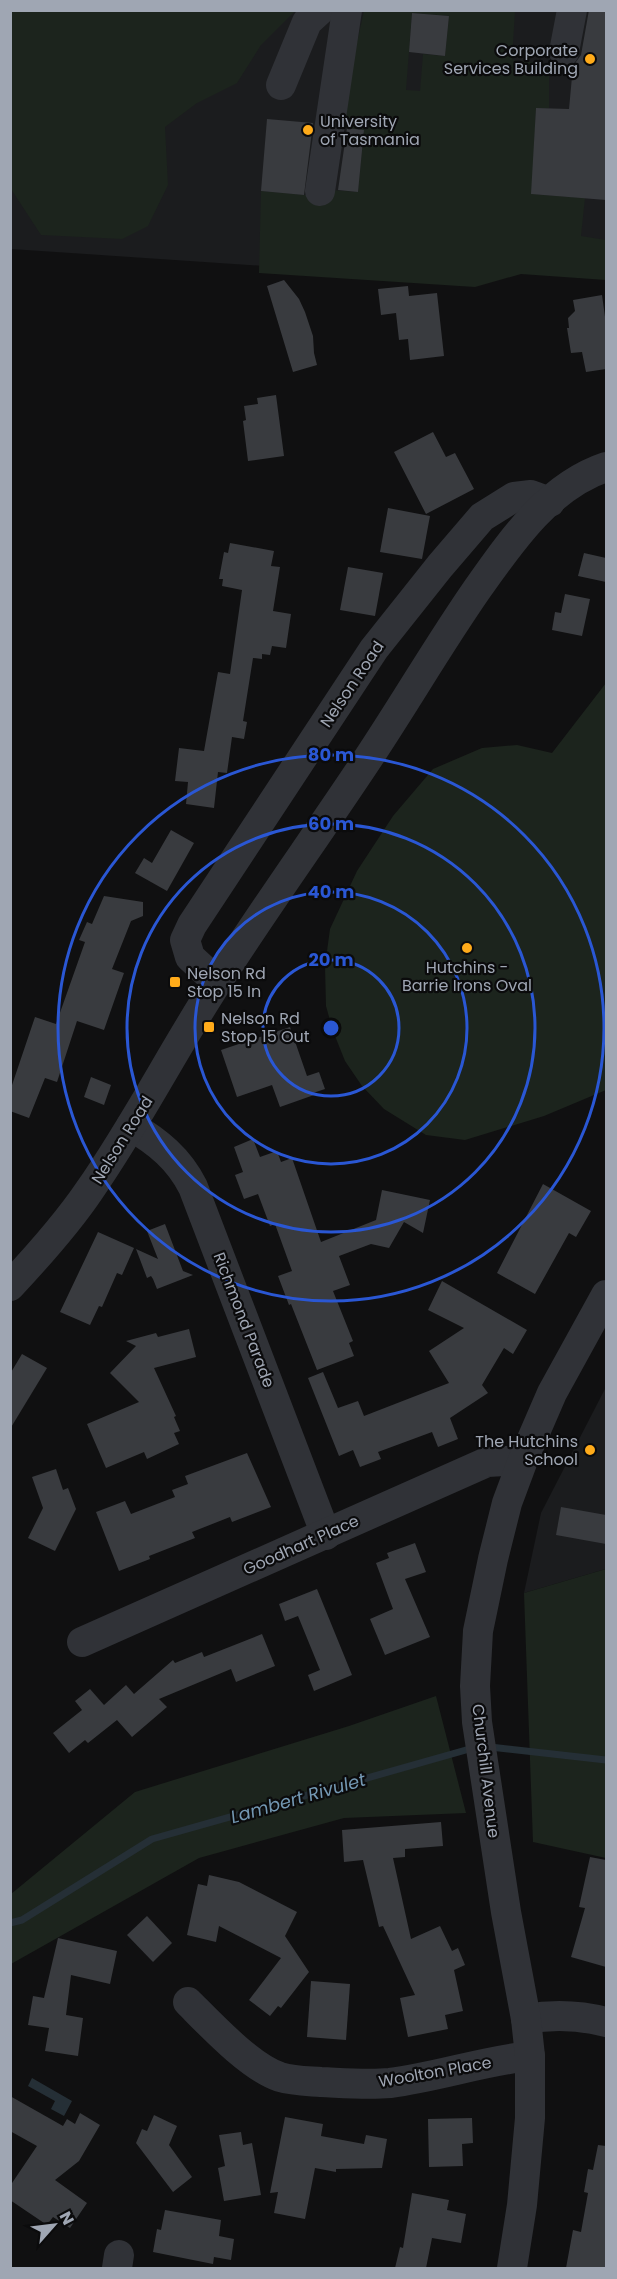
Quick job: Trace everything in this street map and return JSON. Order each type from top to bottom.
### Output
[{"type":"street","points":[[281,85],[307,22],[320,10]]},
{"type":"street","points":[[320,190],[347,10]]},
{"type":"street","points":[[564,52],[572,10]]},
{"type":"street","name":"Nelson Road","points":[[10,1286],[39,1255],[88,1193],[132,1126],[217,982],[369,759],[464,608],[512,540],[574,482],[606,467]]},
{"type":"street","name":"Nelson Road","points":[[217,982],[190,957],[185,940],[192,925],[374,650],[482,517],[514,497],[531,495],[550,502]]},
{"type":"street","name":"Richmond Parade","points":[[132,1126],[174,1158],[193,1187],[326,1535]]},
{"type":"street","name":"Churchill Avenue","points":[[512,2268],[522,2205],[529,2129],[530,2056],[526,2019],[506,1912],[477,1722],[475,1686],[478,1631],[507,1503],[523,1460],[552,1393],[606,1295]]},
{"type":"street","name":"Goodhart Place","points":[[82,1642],[487,1462],[523,1460]]},
{"type":"street","name":"Woolton Place","points":[[188,2002],[216,2030],[257,2064],[279,2077],[297,2080],[360,2084],[391,2083],[530,2056]]},
{"type":"street","points":[[526,2019],[551,2014],[571,2015],[606,2022]]},
{"type":"shaded area","name":"University of Tasmania","points":[[10,11],[606,11],[606,270],[523,261],[489,281],[11,249]]},
{"type":"shaded area","points":[[10,11],[295,11],[261,45],[237,83],[197,103],[165,127],[168,185],[148,226],[122,239],[41,235],[11,189]]},
{"type":"shaded area","points":[[364,11],[515,11],[512,60],[549,64],[549,108],[536,108],[532,194],[585,198],[581,236],[606,240],[606,280],[521,274],[475,287],[259,273],[261,191],[307,195],[332,190],[358,192],[364,130],[338,127]],"holes":[[[412,13],[449,16],[445,56],[423,54],[420,91],[406,90]]]},
{"type":"shaded area","name":"Hutchins - Barrie Irons Oval","points":[[606,683],[606,1090],[544,1116],[465,1140],[426,1135],[384,1109],[362,1086],[345,1061],[326,1006],[325,966],[330,929],[357,871],[393,816],[433,769],[482,748],[517,745],[552,753]]},
{"type":"shaded area","name":"The Hutchins School","points":[[606,1387],[606,1569],[524,1593],[541,1513]]},
{"type":"shaded area","points":[[606,1569],[606,1858],[533,1842],[524,1593]]},
{"type":"shaded area","points":[[436,1696],[466,1813],[344,1818],[199,1858],[11,1964],[11,1894],[135,1792],[349,1726]]},
{"type":"shaded area","points":[[32,2078],[72,2101],[64,2116],[51,2109],[55,2101],[28,2086]]},
{"type":"building","name":"Corporate Services Building","points":[[589,10],[606,10],[606,200],[531,194],[536,108],[569,109],[573,66],[581,55]]},
{"type":"building","points":[[412,13],[449,16],[445,56],[409,52]]},
{"type":"building","points":[[267,119],[313,123],[304,195],[261,191]]},
{"type":"building","points":[[347,128],[364,130],[358,192],[338,190]]},
{"type":"building","points":[[284,280],[299,299],[305,312],[313,336],[317,365],[293,372],[267,286]]},
{"type":"building","points":[[408,286],[409,296],[437,293],[444,356],[410,360],[408,339],[399,340],[396,313],[381,315],[378,289]]},
{"type":"building","points":[[602,295],[606,324],[606,369],[586,372],[582,352],[571,353],[567,328],[569,328],[568,318],[575,311],[573,300]]},
{"type":"building","points":[[276,395],[284,456],[248,461],[243,421],[246,420],[244,406],[258,404],[257,398]]},
{"type":"building","points":[[433,432],[446,457],[455,453],[474,489],[426,514],[394,452]]},
{"type":"building","points":[[388,508],[430,516],[422,559],[380,552]]},
{"type":"building","points":[[230,543],[274,551],[271,566],[280,567],[273,611],[291,614],[286,648],[272,646],[270,655],[262,654],[262,659],[253,658],[243,721],[247,722],[244,739],[232,737],[227,773],[218,772],[214,808],[186,804],[188,782],[175,781],[179,748],[204,751],[218,672],[230,674],[242,590],[222,586],[223,579],[219,579],[224,552],[228,553]]},
{"type":"building","points":[[584,553],[606,558],[606,582],[578,576]]},
{"type":"building","points":[[348,567],[383,573],[375,616],[340,610]]},
{"type":"building","points":[[565,594],[590,599],[582,636],[552,630],[555,612],[561,613]]},
{"type":"building","points":[[171,830],[194,843],[167,891],[135,873],[144,858],[152,863]]},
{"type":"building","points":[[104,896],[143,902],[143,916],[131,921],[112,969],[124,973],[104,1030],[77,1021],[57,1082],[45,1078],[29,1118],[10,1111],[10,1091],[35,1017],[56,1024],[85,942],[79,940],[87,922],[92,924]]},
{"type":"building","points":[[290,1027],[307,1076],[319,1072],[325,1089],[280,1107],[272,1085],[237,1097],[221,1050]]},
{"type":"building","points":[[91,1077],[111,1085],[104,1105],[84,1097]]},
{"type":"building","points":[[253,1139],[260,1157],[277,1151],[281,1162],[292,1158],[321,1242],[376,1220],[382,1190],[430,1200],[423,1233],[404,1222],[389,1248],[371,1244],[339,1256],[350,1285],[333,1291],[353,1341],[349,1343],[354,1356],[317,1370],[278,1276],[292,1271],[275,1224],[270,1226],[258,1194],[244,1199],[235,1175],[243,1172],[234,1147]]},
{"type":"building","points":[[543,1184],[591,1211],[576,1237],[569,1233],[535,1294],[497,1273]]},
{"type":"building","points":[[165,1224],[183,1271],[193,1275],[157,1289],[151,1276],[147,1278],[136,1249],[158,1259],[147,1231]]},
{"type":"building","points":[[98,1232],[134,1248],[122,1275],[117,1273],[102,1307],[99,1306],[90,1325],[60,1312]]},
{"type":"building","points":[[442,1281],[527,1330],[513,1354],[504,1348],[482,1385],[488,1393],[450,1418],[458,1439],[438,1447],[432,1432],[378,1452],[381,1459],[360,1467],[353,1450],[339,1456],[308,1378],[323,1372],[338,1408],[358,1401],[364,1416],[449,1383],[429,1351],[464,1328],[428,1310]]},
{"type":"building","points":[[189,1329],[196,1357],[154,1368],[176,1416],[174,1417],[180,1431],[174,1433],[179,1444],[147,1459],[144,1452],[106,1468],[87,1424],[139,1402],[110,1373],[136,1346],[126,1341],[156,1333],[158,1337]]},
{"type":"building","points":[[22,1354],[47,1368],[10,1429],[10,1374]]},
{"type":"building","points":[[247,1453],[271,1507],[232,1522],[230,1517],[192,1532],[195,1538],[149,1556],[150,1559],[119,1571],[96,1512],[125,1501],[131,1514],[175,1497],[172,1490],[188,1484],[185,1476]]},
{"type":"building","points":[[56,1469],[63,1490],[68,1488],[76,1509],[55,1551],[28,1538],[43,1508],[32,1477]]},
{"type":"building","points":[[561,1507],[606,1515],[606,1544],[556,1535]]},
{"type":"building","points":[[415,1543],[426,1572],[405,1579],[430,1637],[385,1655],[370,1619],[393,1609],[376,1563],[389,1558],[387,1553]]},
{"type":"building","points":[[317,1589],[352,1675],[314,1691],[308,1675],[320,1670],[298,1616],[285,1621],[279,1604]]},
{"type":"building","points":[[262,1634],[275,1666],[236,1682],[231,1669],[159,1699],[167,1707],[132,1737],[117,1720],[88,1743],[85,1740],[69,1753],[53,1733],[82,1710],[75,1701],[90,1689],[104,1705],[126,1685],[134,1694],[173,1660],[175,1663],[202,1652],[204,1657]]},
{"type":"building","points":[[441,1822],[443,1846],[405,1849],[405,1857],[393,1858],[411,1939],[440,1926],[452,1951],[458,1948],[465,1965],[454,1970],[463,2011],[445,2015],[448,2029],[408,2037],[400,1998],[415,1995],[383,1926],[379,1927],[363,1860],[344,1862],[342,1830]]},
{"type":"building","points":[[590,1857],[606,1860],[606,1967],[571,1957],[585,1908],[579,1907]]},
{"type":"building","points":[[209,1875],[239,1882],[297,1912],[285,1936],[309,1972],[281,2008],[278,2006],[270,2016],[249,2000],[281,1958],[219,1926],[216,1942],[187,1935],[198,1884],[207,1886]]},
{"type":"building","points":[[147,1916],[172,1943],[153,1962],[127,1935]]},
{"type":"building","points":[[58,1938],[117,1951],[110,1984],[71,1975],[66,2015],[83,2018],[78,2056],[45,2051],[49,2028],[28,2025],[33,1996],[44,1998]]},
{"type":"building","points":[[311,1981],[350,1984],[346,2040],[307,2037]]},
{"type":"building","points":[[10,2096],[63,2126],[67,2119],[75,2124],[80,2113],[100,2125],[79,2161],[55,2180],[87,2203],[70,2228],[53,2217],[47,2225],[10,2200],[10,2186],[37,2146],[10,2131]]},
{"type":"building","points":[[154,2115],[177,2126],[169,2145],[192,2177],[173,2192],[136,2143],[142,2129],[147,2131]]},
{"type":"building","points":[[285,2117],[323,2124],[321,2136],[364,2144],[366,2135],[387,2139],[382,2168],[336,2169],[336,2172],[315,2168],[305,2219],[274,2213],[278,2192],[270,2193]]},
{"type":"building","points":[[472,2118],[473,2143],[462,2144],[463,2166],[429,2167],[428,2119]]},
{"type":"building","points":[[241,2132],[243,2145],[252,2143],[261,2195],[224,2201],[218,2168],[225,2166],[219,2135]]},
{"type":"building","points":[[598,2145],[606,2146],[606,2268],[566,2268],[573,2230],[581,2232],[588,2193],[584,2192],[588,2169],[593,2170]]},
{"type":"building","points":[[412,2193],[449,2200],[447,2210],[466,2214],[461,2243],[432,2238],[426,2268],[395,2268],[400,2247],[403,2248]]},
{"type":"building","points":[[165,2210],[221,2220],[219,2236],[234,2239],[231,2260],[214,2257],[213,2264],[153,2252],[157,2229],[161,2230]]},
{"type":"waterway","name":"Lambert Rivulet","points":[[490,1747],[606,1760]]},
{"type":"waterway","name":"Lambert Rivulet","points":[[10,1923],[22,1920],[152,1839],[473,1748]]},
{"type":"place","name":"Corporate Services Building","points":[[590,59]]},
{"type":"place","name":"University of Tasmania","points":[[308,130]]},
{"type":"place","name":"Hutchins - Barrie Irons Oval","points":[[467,948]]},
{"type":"place","name":"Nelson Rd Stop 15 In","points":[[175,982]]},
{"type":"place","name":"Nelson Rd Stop 15 Out","points":[[209,1027]]},
{"type":"place","name":"The Hutchins School","points":[[590,1450]]}]
